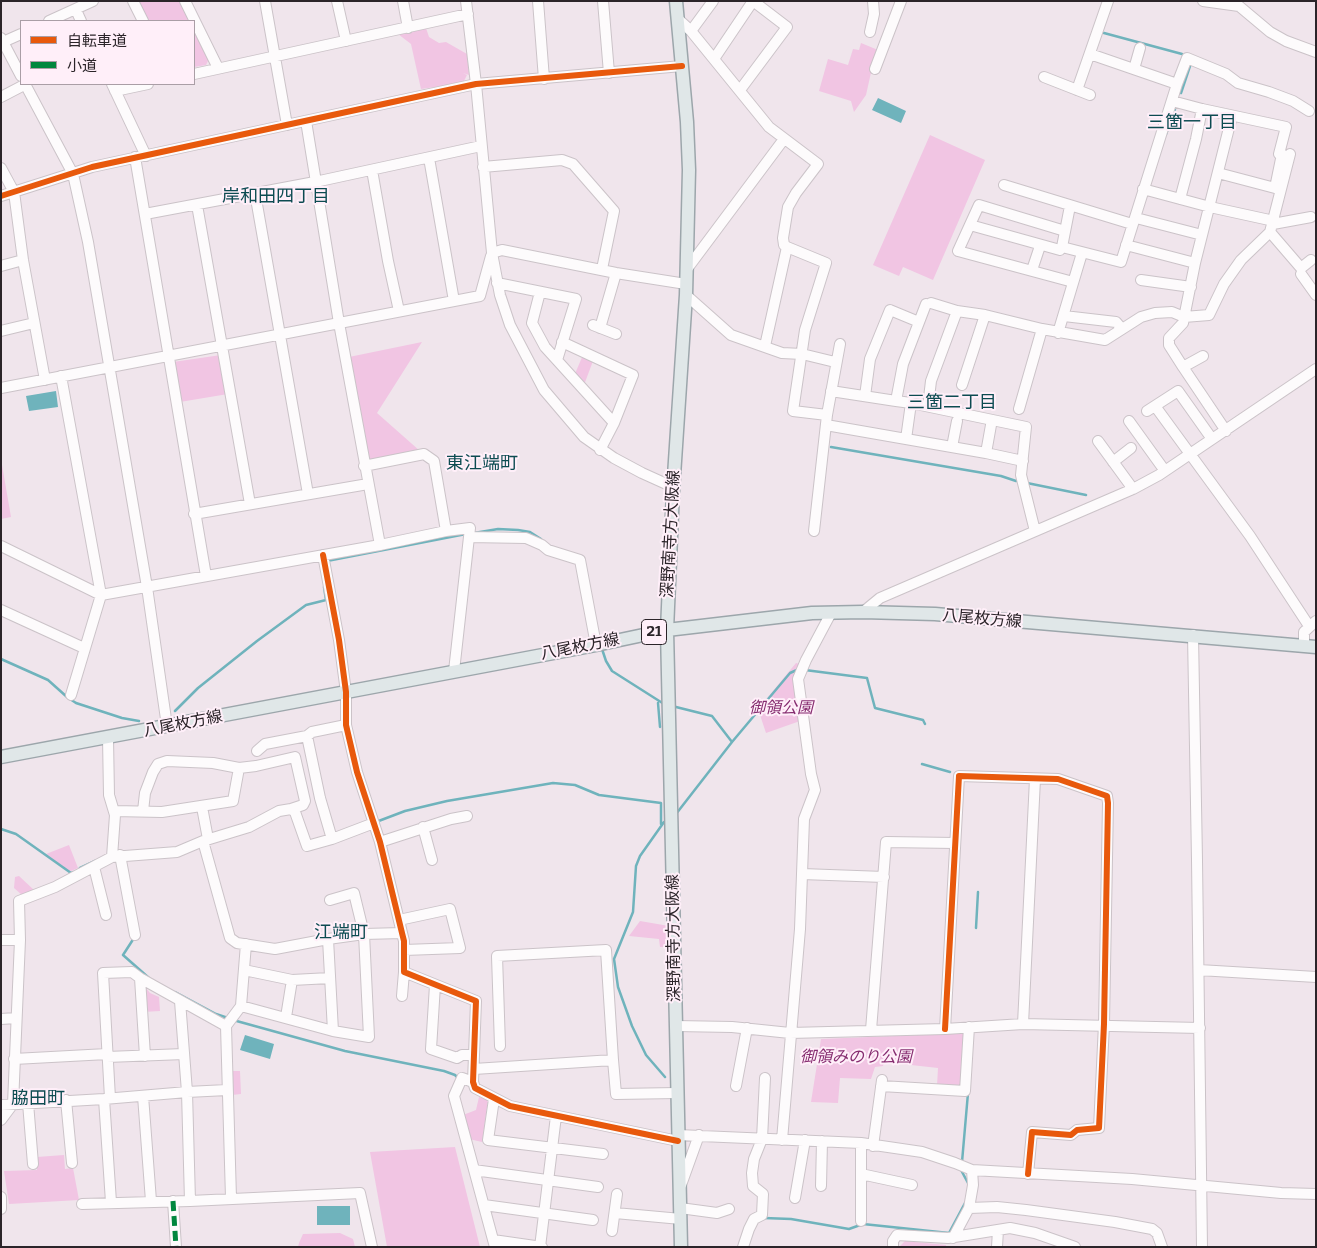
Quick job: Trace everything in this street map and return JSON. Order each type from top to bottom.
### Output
[{"type":"main road","name":"深野南寺方大阪線","points":[[676,1],[689,170],[687,269],[666,630],[681,1213],[680,1244]]},
{"type":"main road","name":"八尾枚方線","points":[[1,758],[666,630],[769,617],[863,612],[935,614],[1310,646]]},
{"type":"street","points":[[51,20],[93,1]]},
{"type":"street","points":[[133,1],[142,20]]},
{"type":"street","points":[[185,1],[194,20]]},
{"type":"street","points":[[265,1],[287,126]]},
{"type":"street","points":[[337,1],[346,41]]},
{"type":"street","points":[[403,1],[408,28]]},
{"type":"street","points":[[466,1],[492,253],[497,284],[510,325],[544,390],[584,438],[600,450],[642,473],[673,487]]},
{"type":"street","points":[[538,1],[544,79]]},
{"type":"street","points":[[603,1],[609,73]]},
{"type":"street","points":[[692,31],[713,1]]},
{"type":"street","points":[[714,59],[753,1],[757,2],[787,28],[740,90]]},
{"type":"street","points":[[870,32],[874,14],[873,1]]},
{"type":"street","points":[[875,69],[901,1]]},
{"type":"street","points":[[1076,90],[1108,1]]},
{"type":"street","points":[[1204,1],[1240,4],[1270,32],[1286,41],[1316,52]]},
{"type":"street","points":[[76,10],[81,20]]},
{"type":"street","points":[[195,74],[468,14]]},
{"type":"street","points":[[678,19],[692,31],[769,127],[818,164],[788,207],[783,238],[786,247],[765,346]]},
{"type":"street","points":[[195,21],[218,68]]},
{"type":"street","points":[[20,34],[2,40],[20,74]]},
{"type":"street","points":[[1134,69],[1140,48]]},
{"type":"street","points":[[1090,54],[1177,84]]},
{"type":"street","points":[[970,225],[1040,246],[1060,250],[1062,247],[1121,262],[1129,246],[1172,100],[1187,58],[1226,74],[1238,83],[1293,101],[1309,111]]},
{"type":"street","points":[[1,196],[92,167],[476,84],[682,66]]},
{"type":"street","points":[[1044,77],[1090,95]]},
{"type":"street","points":[[1,97],[23,85]]},
{"type":"street","points":[[26,85],[73,174],[88,242],[108,368],[147,587],[167,726]]},
{"type":"street","points":[[139,85],[113,88],[146,156]]},
{"type":"street","points":[[1172,100],[1202,109],[1286,127],[1279,154],[1282,154],[1274,188],[1218,173]]},
{"type":"street","points":[[1180,198],[1202,109]]},
{"type":"street","points":[[1226,431],[1169,345],[1169,338],[1183,323],[1195,264],[1232,116]]},
{"type":"street","points":[[306,122],[364,466],[380,545]]},
{"type":"street","points":[[687,269],[784,139]]},
{"type":"street","points":[[145,214],[315,182],[481,146]]},
{"type":"street","points":[[896,401],[903,364],[928,303],[1058,333],[1105,340],[1141,317],[1155,313],[1172,312],[1184,317],[1210,315],[1224,284],[1241,260],[1272,226],[1290,154]]},
{"type":"street","points":[[135,157],[206,576]]},
{"type":"street","points":[[429,158],[454,301]]},
{"type":"street","points":[[483,167],[562,160],[573,164],[614,210],[602,269]]},
{"type":"street","points":[[1,168],[14,192],[22,260],[45,380]]},
{"type":"street","points":[[372,170],[399,311]]},
{"type":"street","points":[[1004,185],[1070,206],[1202,235]]},
{"type":"street","points":[[1146,190],[1180,198],[1272,226],[1311,217]]},
{"type":"street","points":[[255,193],[308,494]]},
{"type":"street","points":[[197,204],[250,504]]},
{"type":"street","points":[[1065,231],[979,205],[958,251],[1073,282]]},
{"type":"street","points":[[1062,247],[1070,206]]},
{"type":"street","points":[[1272,226],[1300,268],[1311,260]]},
{"type":"street","points":[[1032,270],[1040,246]]},
{"type":"street","points":[[1129,246],[1195,264]]},
{"type":"street","points":[[786,247],[826,263],[805,330],[793,411],[906,439],[1023,461]]},
{"type":"street","points":[[492,253],[502,250],[602,269],[686,289],[731,335],[782,353],[802,354],[835,362]]},
{"type":"street","points":[[1,388],[480,296],[492,253]]},
{"type":"street","points":[[1058,333],[1082,253]]},
{"type":"street","points":[[1,266],[22,260]]},
{"type":"street","points":[[616,273],[597,326],[616,334]]},
{"type":"street","points":[[1301,274],[1316,295]]},
{"type":"street","points":[[1141,280],[1191,287]]},
{"type":"street","points":[[497,284],[576,299],[557,360]]},
{"type":"street","points":[[540,292],[532,323],[545,346],[614,423]]},
{"type":"street","points":[[865,396],[870,359],[890,310],[919,322]]},
{"type":"street","points":[[928,406],[931,382],[957,311]]},
{"type":"street","points":[[962,378],[970,350],[985,315]]},
{"type":"street","points":[[1064,316],[1116,322],[1122,329]]},
{"type":"street","points":[[1,330],[34,324]]},
{"type":"street","points":[[1019,409],[1020,390],[1033,347],[1042,329]]},
{"type":"street","points":[[562,342],[633,374],[614,423],[600,450]]},
{"type":"street","points":[[814,531],[835,362],[840,344]]},
{"type":"street","points":[[1183,367],[1203,356]]},
{"type":"street","points":[[863,612],[880,598],[1132,489],[1165,471],[1316,369]]},
{"type":"street","points":[[61,376],[101,595],[70,695]]},
{"type":"street","points":[[1212,439],[1178,391],[1151,409],[1189,454],[1312,623],[1304,632],[1310,646]]},
{"type":"street","points":[[831,392],[928,406],[1026,427],[1021,475],[1035,531]]},
{"type":"street","points":[[906,439],[911,404]]},
{"type":"street","points":[[952,447],[957,421]]},
{"type":"street","points":[[1129,421],[1165,471]]},
{"type":"street","points":[[986,453],[991,425]]},
{"type":"street","points":[[1098,442],[1132,489]]},
{"type":"street","points":[[1113,462],[1131,448]]},
{"type":"street","points":[[364,466],[424,454],[434,461],[446,531]]},
{"type":"street","points":[[194,514],[368,484]]},
{"type":"street","points":[[1,546],[101,595],[470,528],[454,671]]},
{"type":"street","points":[[470,536],[526,538],[542,545],[548,550],[580,560],[596,645]]},
{"type":"street","points":[[323,555],[339,640],[346,692],[346,725],[357,772],[380,842],[402,933],[404,950],[402,996]]},
{"type":"street","points":[[1,610],[84,648]]},
{"type":"street","points":[[782,1140],[800,929],[804,819],[815,790],[811,774],[798,679],[831,613]]},
{"type":"street","points":[[1192,635],[1200,1028],[1202,1247]]},
{"type":"street","points":[[257,751],[265,744],[306,736],[312,732],[346,725]]},
{"type":"street","points":[[306,736],[320,798],[332,839]]},
{"type":"street","points":[[108,738],[109,795],[114,811],[116,856],[135,935]]},
{"type":"street","points":[[1,1120],[13,1104],[20,940],[19,901],[55,887],[116,856],[177,852],[206,840],[249,828],[279,811],[302,805],[305,801],[295,757],[238,768],[190,761],[167,761],[158,764],[148,782],[142,811]]},
{"type":"street","points":[[114,811],[162,812],[202,807],[232,800],[238,768]]},
{"type":"street","points":[[945,1029],[959,776],[1058,780],[1107,796],[1104,1024],[1099,1128],[1076,1130],[1071,1135],[1032,1132],[1028,1174]]},
{"type":"street","points":[[1023,1024],[1035,779]]},
{"type":"street","points":[[202,807],[206,840],[230,938],[238,943],[275,949],[364,934],[402,933]]},
{"type":"street","points":[[291,809],[295,812],[306,846],[332,839],[374,823]]},
{"type":"street","points":[[380,842],[423,827],[467,816]]},
{"type":"street","points":[[423,827],[432,860]]},
{"type":"street","points":[[871,1030],[886,842],[955,843]]},
{"type":"street","points":[[94,867],[106,915]]},
{"type":"street","points":[[802,874],[884,877]]},
{"type":"street","points":[[237,1010],[286,1017],[333,1031],[369,1037],[364,934],[354,893],[330,900]]},
{"type":"street","points":[[399,920],[450,909],[460,948],[404,950]]},
{"type":"street","points":[[328,939],[333,1031]]},
{"type":"street","points":[[1,940],[20,940]]},
{"type":"street","points":[[231,1198],[227,1090],[227,1025],[237,1010],[244,970],[246,944]]},
{"type":"street","points":[[500,1046],[497,956],[606,950],[616,1094],[677,1093]]},
{"type":"street","points":[[244,970],[292,980],[330,978]]},
{"type":"street","points":[[1199,970],[1316,977]]},
{"type":"street","points":[[111,1202],[103,973],[132,972],[180,1001],[227,1025]]},
{"type":"street","points":[[404,972],[476,1001],[472,1082],[475,1088],[510,1106],[678,1138],[699,1135],[861,1143],[922,1152],[964,1168],[1028,1174],[1132,1179],[1281,1194],[1316,1194]]},
{"type":"street","points":[[140,978],[145,1056]]},
{"type":"street","points":[[286,1017],[292,980]]},
{"type":"street","points":[[435,985],[431,1049],[457,1058],[462,1055],[474,1056]]},
{"type":"street","points":[[180,1001],[187,1092],[190,1201]]},
{"type":"street","points":[[1,1019],[16,1018]]},
{"type":"street","points":[[676,1026],[732,1026],[790,1033],[945,1029],[1023,1024],[1104,1024],[1200,1028]]},
{"type":"street","points":[[873,1146],[882,1083],[965,1091],[969,1027]]},
{"type":"street","points":[[736,1086],[747,1028]]},
{"type":"street","points":[[14,1059],[184,1054]]},
{"type":"street","points":[[474,1069],[613,1060]]},
{"type":"street","points":[[472,1082],[462,1078],[454,1096],[494,1244],[540,1247],[556,1116]]},
{"type":"street","points":[[744,1247],[754,1220],[762,1215],[763,1194],[753,1186],[752,1174],[754,1159],[762,1139],[765,1078]]},
{"type":"street","points":[[1,1105],[227,1090]]},
{"type":"street","points":[[143,1096],[151,1201]]},
{"type":"street","points":[[494,1099],[488,1140],[603,1154]]},
{"type":"street","points":[[66,1100],[72,1164]]},
{"type":"street","points":[[28,1103],[33,1164]]},
{"type":"street","points":[[680,1188],[699,1135]]},
{"type":"street","points":[[795,1198],[805,1140]]},
{"type":"street","points":[[821,1186],[822,1141]]},
{"type":"street","points":[[861,1143],[861,1221]]},
{"type":"street","points":[[953,1238],[969,1208],[973,1185],[964,1168]]},
{"type":"street","points":[[474,1170],[598,1187]]},
{"type":"street","points":[[861,1174],[912,1185]]},
{"type":"street","points":[[82,1204],[190,1201],[360,1192],[372,1247]]},
{"type":"street","points":[[612,1231],[617,1194]]},
{"type":"street","points":[[1,1197],[1,1209]]},
{"type":"street","points":[[173,1201],[176,1247]]},
{"type":"street","points":[[484,1205],[593,1220]]},
{"type":"street","points":[[969,1208],[997,1207],[1026,1210],[1152,1229],[1158,1233],[1162,1247]]},
{"type":"street","points":[[614,1213],[717,1213],[729,1209]]},
{"type":"street","points":[[893,1247],[893,1241],[897,1235],[953,1238],[1010,1228],[1035,1233],[1074,1247]]},
{"type":"street","points":[[997,1247],[998,1230]]},
{"type":"green space","points":[[136,1],[180,1],[190,20],[146,20]]},
{"type":"green space","points":[[426,28],[429,37],[439,43],[446,42],[467,54],[469,75],[463,73],[467,75],[463,83],[421,89],[411,44],[398,34]]},
{"type":"green space","points":[[195,31],[209,59],[206,65],[195,67]]},
{"type":"green space","points":[[861,43],[878,50],[866,95],[854,112],[851,101],[819,91],[828,59],[848,65],[853,49],[859,50]]},
{"type":"green space","points":[[930,135],[985,160],[933,280],[903,267],[899,276],[873,265]]},
{"type":"green space","points":[[422,342],[377,413],[420,451],[367,463],[349,357]]},
{"type":"green space","points":[[221,355],[228,394],[180,402],[173,362]]},
{"type":"green space","points":[[583,355],[593,361],[584,385],[574,376]]},
{"type":"green space","points":[[1,459],[11,517],[1,519]]},
{"type":"green space","name":"御領公園","points":[[796,663],[800,664],[800,721],[766,733],[758,709]]},
{"type":"green space","points":[[69,845],[78,868],[69,872],[46,854]]},
{"type":"green space","points":[[19,876],[34,890],[22,895],[14,888],[15,877]]},
{"type":"green space","points":[[640,921],[669,926],[670,947],[660,947],[659,939],[629,936]]},
{"type":"green space","points":[[146,988],[150,993],[159,997],[160,1011],[143,1012],[142,989]]},
{"type":"green space","name":"御領みのり公園","points":[[966,1033],[962,1088],[937,1086],[938,1068],[884,1062],[883,1066],[875,1067],[871,1079],[840,1078],[838,1103],[811,1102],[821,1039]]},
{"type":"green space","points":[[231,1071],[240,1071],[241,1094],[232,1095]]},
{"type":"green space","points":[[479,1097],[488,1100],[482,1142],[469,1139],[463,1115],[476,1110]]},
{"type":"green space","points":[[455,1147],[480,1247],[387,1247],[370,1152]]},
{"type":"green space","points":[[64,1155],[65,1169],[73,1168],[79,1200],[9,1204],[4,1171],[37,1170],[37,1157]]},
{"type":"green space","points":[[340,1233],[353,1239],[355,1247],[298,1247],[303,1234]]},
{"type":"green space","points":[[905,1241],[946,1245],[946,1247],[899,1247]]},
{"type":"water","points":[[878,98],[906,111],[901,123],[872,110]]},
{"type":"water","points":[[56,391],[58,407],[29,411],[26,396]]},
{"type":"water","points":[[245,1035],[274,1044],[270,1059],[240,1050]]},
{"type":"water","points":[[317,1206],[350,1206],[350,1225],[317,1225]]},
{"type":"waterway","points":[[1104,33],[1182,54]]},
{"type":"waterway","points":[[1181,93],[1190,66]]},
{"type":"waterway","points":[[1166,134],[1176,106]]},
{"type":"waterway","points":[[831,447],[1001,476],[1016,481]]},
{"type":"waterway","points":[[1027,483],[1086,495]]},
{"type":"waterway","points":[[474,533],[498,529],[518,530],[530,532],[541,539]]},
{"type":"waterway","points":[[327,561],[466,534]]},
{"type":"waterway","points":[[175,711],[198,688],[257,641],[306,605],[326,600],[324,587]]},
{"type":"waterway","points":[[602,649],[612,671],[664,704]]},
{"type":"waterway","points":[[1,659],[48,680],[76,703],[122,718],[139,721]]},
{"type":"waterway","points":[[676,814],[732,742],[790,673],[799,669]]},
{"type":"waterway","points":[[805,670],[867,678],[875,708],[923,720],[925,724]]},
{"type":"waterway","points":[[658,703],[660,727]]},
{"type":"waterway","points":[[672,706],[712,716],[732,742]]},
{"type":"waterway","points":[[922,764],[950,772]]},
{"type":"waterway","points":[[376,822],[405,811],[447,801],[553,783],[575,785],[599,795],[661,803],[661,824]]},
{"type":"waterway","points":[[664,822],[640,856],[636,866],[633,912],[614,959],[618,987],[632,1026],[646,1055],[665,1077]]},
{"type":"waterway","points":[[1,829],[16,834],[71,873],[73,872]]},
{"type":"waterway","points":[[80,868],[95,861]]},
{"type":"waterway","points":[[976,928],[978,892]]},
{"type":"waterway","points":[[134,938],[123,955],[149,978]]},
{"type":"waterway","points":[[175,992],[216,1014],[228,1018]]},
{"type":"waterway","points":[[233,1020],[345,1051],[444,1071],[455,1075],[459,1079]]},
{"type":"waterway","points":[[962,1162],[968,1093]]},
{"type":"waterway","points":[[961,1170],[968,1183]]},
{"type":"waterway","points":[[764,1218],[791,1219],[849,1229],[863,1224],[949,1233],[965,1203]]},
{"type":"marked path","points":[[173,1201],[176,1247]]},
{"type":"cycle path","points":[[1,196],[92,167],[476,84],[682,66]]},
{"type":"cycle path","points":[[323,555],[339,640],[346,692],[346,725],[357,772],[380,842],[404,941],[404,972],[476,1001],[473,1082],[475,1088],[510,1106],[678,1141]]},
{"type":"cycle path","points":[[945,1029],[959,776],[1058,779],[1107,796],[1104,1024],[1099,1128],[1077,1130],[1071,1135],[1032,1132],[1028,1174]]},
{"type":"district","name":"三箇一丁目","points":[[1192,123]]},
{"type":"district","name":"岸和田四丁目","points":[[276,197]]},
{"type":"district","name":"三箇二丁目","points":[[952,403]]},
{"type":"district","name":"東江端町","points":[[482,464]]},
{"type":"district","name":"江端町","points":[[341,933]]},
{"type":"district","name":"脇田町","points":[[38,1099]]}]
